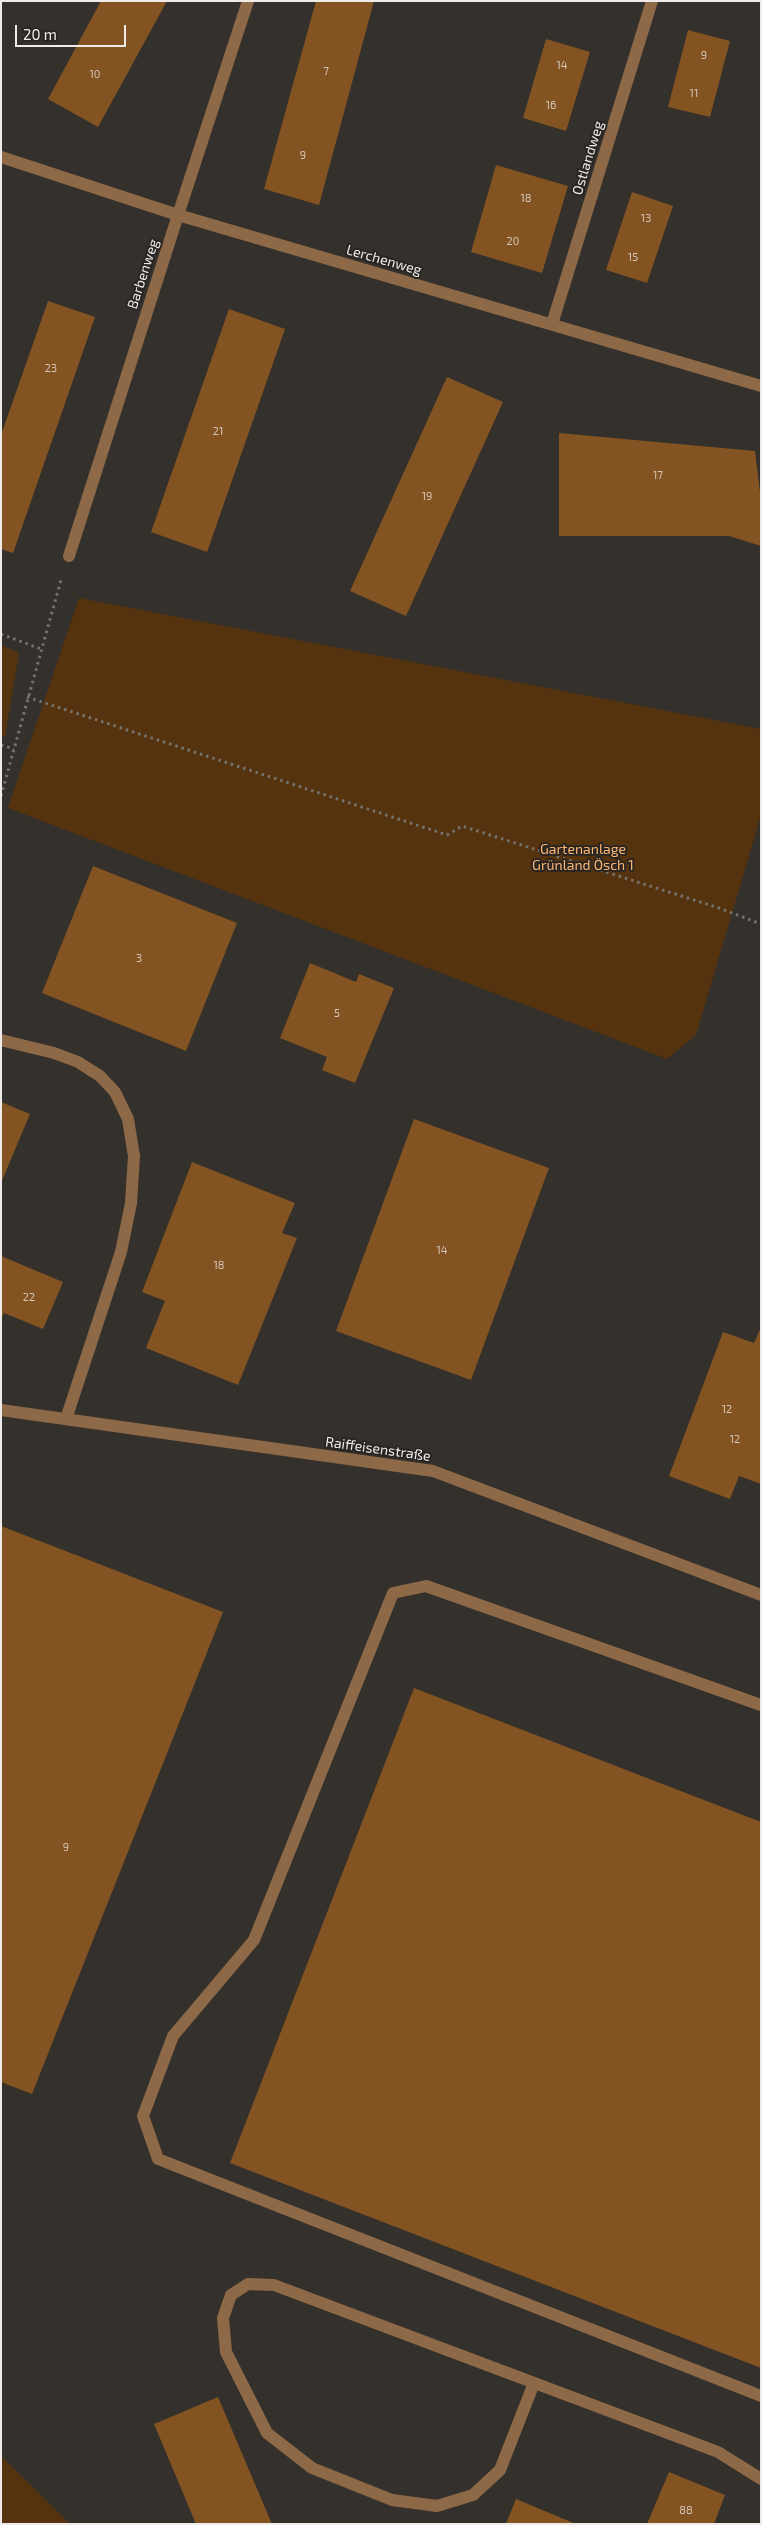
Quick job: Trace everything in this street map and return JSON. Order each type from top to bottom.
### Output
[{"type":"street","name":"Barbenweg","points":[[69,556],[248,1]]},
{"type":"street","name":"Ostlandweg","points":[[552,324],[652,1]]},
{"type":"street","name":"Lerchenweg","points":[[1,157],[178,215],[761,386]]},
{"type":"street","points":[[1,1040],[54,1053],[100,1076],[115,1092],[128,1119],[134,1156],[131,1203],[121,1252],[66,1419]]},
{"type":"street","name":"Raiffeisenstraße","points":[[1,1410],[433,1471],[761,1595]]},
{"type":"street","points":[[761,1705],[426,1586],[393,1593],[254,1940],[174,2036],[143,2116],[158,2159],[761,2396]]},
{"type":"street","points":[[534,2383],[500,2470],[473,2496],[437,2506],[392,2500],[312,2468],[267,2432],[226,2352],[223,2318],[231,2296],[248,2284],[274,2285],[718,2452],[761,2480]]},
{"type":"path","points":[[1,796],[27,697],[69,556]]},
{"type":"path","points":[[1,634],[41,650]]},
{"type":"path","points":[[27,697],[447,835],[462,826],[719,908],[761,924]]},
{"type":"path","points":[[1,745],[14,749]]},
{"type":"green space","name":"Gartenanlage Grünland Ösch 1","points":[[79,598],[761,729],[761,815],[696,1035],[667,1059],[8,808]]},
{"type":"green space","points":[[1,645],[19,653],[5,737],[1,735]]},
{"type":"green space","points":[[1,2456],[70,2524],[1,2524]]},
{"type":"building","points":[[101,1],[167,1],[98,127],[48,99]]},
{"type":"building","points":[[316,1],[374,1],[319,205],[264,189]]},
{"type":"building","points":[[688,30],[730,41],[710,117],[668,107]]},
{"type":"building","points":[[546,39],[590,52],[566,131],[523,118]]},
{"type":"building","points":[[496,165],[568,186],[542,273],[471,252]]},
{"type":"building","points":[[632,192],[673,206],[647,283],[606,270]]},
{"type":"building","points":[[48,301],[95,317],[13,553],[1,549],[1,435]]},
{"type":"building","points":[[229,309],[285,329],[207,552],[151,532]]},
{"type":"building","points":[[447,377],[503,402],[406,616],[350,591]]},
{"type":"building","points":[[559,433],[755,451],[761,500],[761,546],[729,536],[559,536]]},
{"type":"building","points":[[93,866],[237,923],[186,1051],[42,993]]},
{"type":"building","points":[[310,963],[356,982],[359,974],[394,988],[355,1083],[322,1070],[327,1057],[280,1038]]},
{"type":"building","points":[[1,1102],[30,1114],[1,1183]]},
{"type":"building","points":[[414,1119],[549,1168],[471,1380],[336,1331]]},
{"type":"building","points":[[192,1162],[295,1203],[282,1233],[297,1238],[238,1385],[146,1348],[165,1301],[142,1292]]},
{"type":"building","points":[[1,1256],[63,1282],[43,1329],[4,1313],[1,1320]]},
{"type":"building","points":[[761,1327],[761,1484],[739,1476],[730,1499],[669,1476],[723,1332],[754,1343]]},
{"type":"building","points":[[1,1526],[223,1612],[32,2094],[1,2082]]},
{"type":"building","points":[[414,1688],[761,1822],[761,2368],[230,2163]]},
{"type":"building","points":[[218,2397],[272,2524],[196,2524],[154,2424]]},
{"type":"building","points":[[669,2472],[725,2495],[714,2524],[647,2524]]},
{"type":"building","points":[[516,2499],[576,2524],[506,2524]]}]
